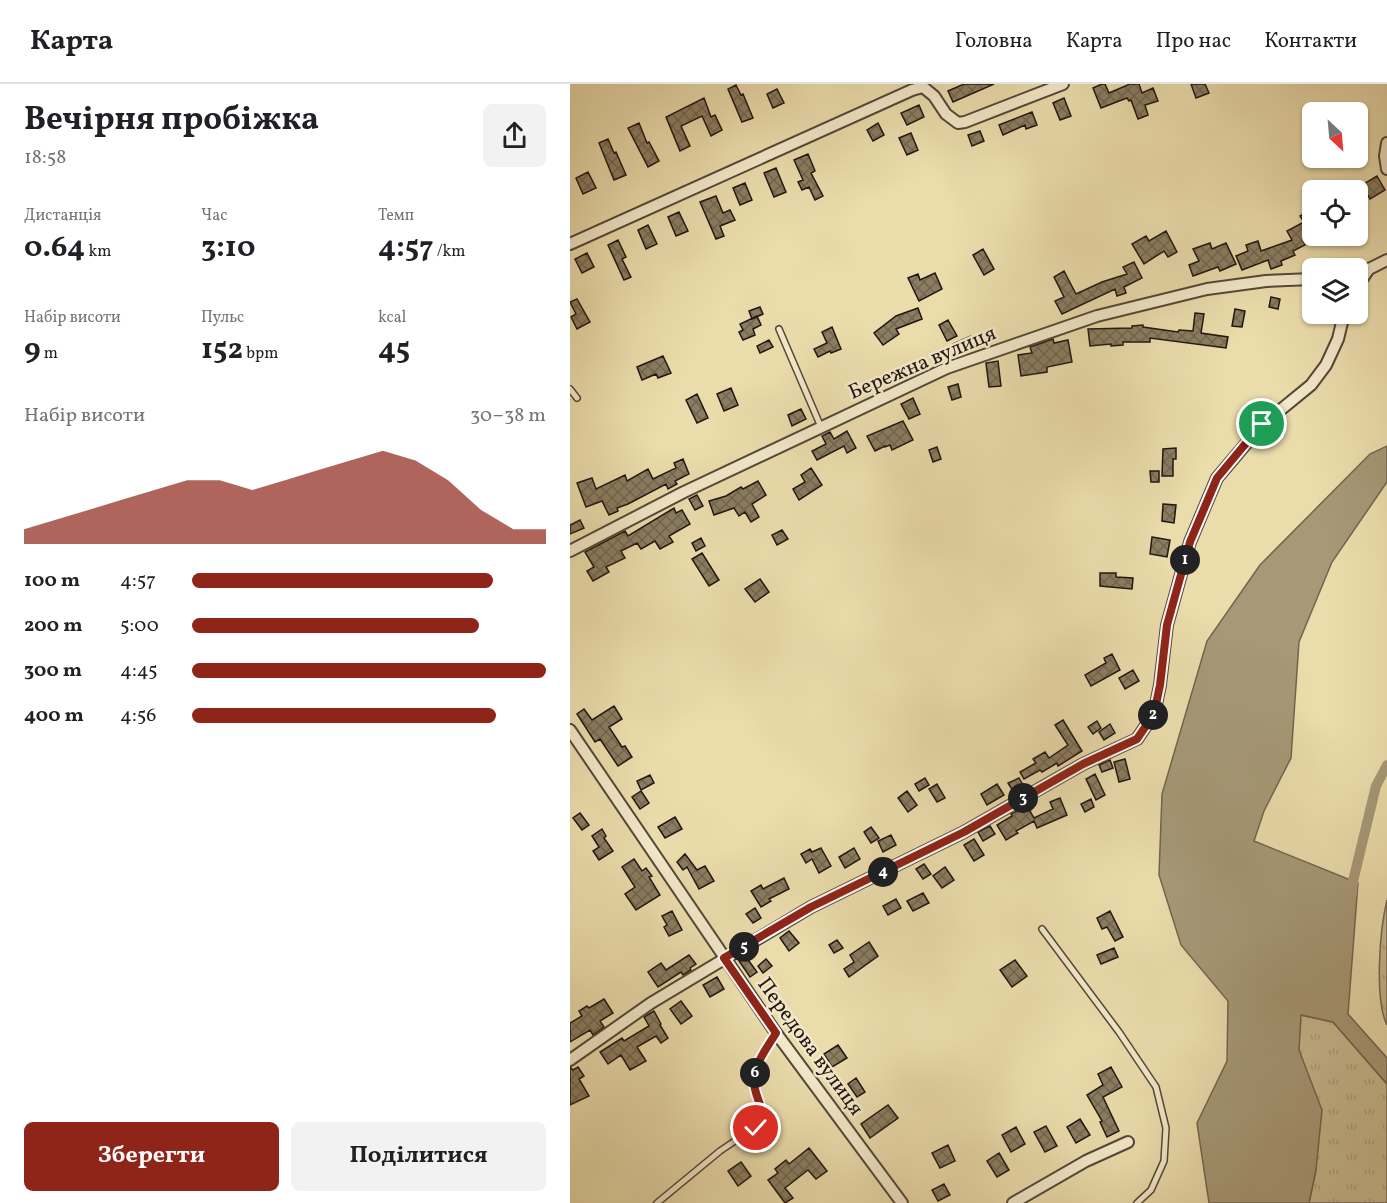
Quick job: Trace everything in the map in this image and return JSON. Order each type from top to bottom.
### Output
[{"type":"street","points":[[570,244],[912,90],[923,87],[934,96],[946,114],[958,123],[1063,84]]},
{"type":"street","points":[[1387,143],[1385,156],[1387,169]]},
{"type":"street","points":[[1368,268],[1387,260]]},
{"type":"street","name":"Бережна вулиця","points":[[570,551],[684,492],[946,368],[1097,316],[1207,289],[1266,281],[1302,279]]},
{"type":"street","points":[[570,1060],[651,1003],[811,907],[964,832],[1083,764],[1137,739],[1154,714],[1167,625],[1190,542],[1217,478],[1262,424],[1311,385],[1326,364],[1338,339],[1342,324]]},
{"type":"street","name":"Передова вулиця","points":[[570,730],[776,1033],[902,1203]]},
{"type":"street","points":[[1012,1203],[1086,1161],[1128,1142]]},
{"type":"lane","points":[[779,329],[821,427]]},
{"type":"lane","points":[[570,389],[577,398]]},
{"type":"lane","points":[[1042,929],[1119,1032],[1156,1087],[1166,1128],[1164,1161],[1150,1190],[1137,1203]]},
{"type":"lane","points":[[657,1203],[720,1151],[760,1124],[762,1115],[756,1094],[755,1072],[776,1033]]},
{"type":"green space","points":[[1387,900],[1387,1025],[1379,981],[1380,945]]},
{"type":"green space","points":[[1300,1015],[1333,1022],[1387,1084],[1387,1203],[1309,1203],[1316,1170],[1299,1049]]},
{"type":"shaded area","points":[[1387,446],[1387,482],[1332,562],[1299,642],[1291,758],[1264,811],[1254,841],[1358,883],[1348,1014],[1387,1058],[1387,1084],[1333,1022],[1301,1015],[1299,1050],[1322,1110],[1316,1170],[1309,1203],[1209,1203],[1197,1123],[1227,1061],[1228,1001],[1181,945],[1159,875],[1162,794],[1207,641],[1260,565],[1370,454]]},
{"type":"building","points":[[964,84],[994,84],[953,102],[948,91]]},
{"type":"building","points":[[1105,84],[1109,93],[1130,84],[1139,84],[1142,93],[1153,88],[1158,101],[1145,105],[1148,115],[1138,119],[1131,100],[1127,98],[1101,108],[1093,88]]},
{"type":"building","points":[[1191,84],[1205,84],[1209,93],[1196,98]]},
{"type":"building","points":[[736,85],[741,95],[743,94],[753,118],[742,122],[728,89]]},
{"type":"building","points":[[777,89],[784,103],[773,108],[767,94]]},
{"type":"building","points":[[704,98],[711,117],[715,115],[722,130],[711,136],[702,116],[681,126],[690,146],[680,151],[666,117]]},
{"type":"building","points":[[1064,98],[1071,116],[1060,120],[1053,103]]},
{"type":"building","points":[[919,105],[924,117],[907,125],[901,113]]},
{"type":"building","points":[[1032,112],[1037,125],[1026,129],[1025,125],[1003,135],[999,125]]},
{"type":"building","points":[[639,123],[647,143],[649,142],[659,161],[648,167],[628,128]]},
{"type":"building","points":[[878,123],[884,135],[873,141],[867,130]]},
{"type":"building","points":[[980,131],[984,141],[972,146],[968,135]]},
{"type":"building","points":[[911,133],[918,150],[907,155],[899,138]]},
{"type":"building","points":[[608,139],[626,175],[614,180],[599,143]]},
{"type":"building","points":[[808,154],[815,171],[811,173],[823,196],[815,200],[809,187],[802,190],[798,182],[803,180],[794,160]]},
{"type":"building","points":[[776,168],[786,192],[774,197],[764,173]]},
{"type":"building","points":[[588,172],[596,188],[583,194],[576,178]]},
{"type":"building","points":[[1377,176],[1385,190],[1370,199],[1368,181]]},
{"type":"building","points":[[745,183],[752,200],[740,205],[733,188]]},
{"type":"building","points":[[716,196],[723,213],[730,210],[735,220],[720,226],[724,236],[716,239],[700,202]]},
{"type":"building","points":[[679,212],[688,231],[676,236],[668,217]]},
{"type":"building","points":[[1302,223],[1303,246],[1293,251],[1295,255],[1281,261],[1282,265],[1271,269],[1268,260],[1242,270],[1236,256],[1248,251],[1246,245],[1258,241],[1261,251],[1292,240],[1287,231]]},
{"type":"building","points":[[648,225],[657,244],[646,249],[638,230]]},
{"type":"building","points":[[1166,231],[1177,252],[1168,257],[1164,251],[1144,264],[1132,244],[1146,236],[1149,241]]},
{"type":"building","points":[[618,240],[626,257],[622,259],[631,277],[624,280],[608,245]]},
{"type":"building","points":[[1210,243],[1212,249],[1226,243],[1236,264],[1220,271],[1218,267],[1193,276],[1189,265],[1199,261],[1193,249]]},
{"type":"building","points":[[983,249],[994,269],[984,275],[973,255]]},
{"type":"building","points":[[587,253],[594,267],[582,273],[575,259]]},
{"type":"building","points":[[1134,262],[1142,278],[1124,287],[1126,293],[1117,296],[1115,289],[1062,314],[1055,301],[1064,297],[1054,277],[1064,271],[1076,294],[1127,274],[1123,267]]},
{"type":"building","points":[[935,273],[942,289],[919,301],[908,278],[918,274],[920,280]]},
{"type":"building","points":[[1271,297],[1280,299],[1278,309],[1269,307]]},
{"type":"building","points":[[577,299],[590,322],[577,329],[571,317],[576,314],[570,302]]},
{"type":"building","points":[[760,307],[763,314],[752,319],[749,311]]},
{"type":"building","points":[[918,308],[922,319],[896,329],[899,334],[883,345],[874,333],[896,316]]},
{"type":"building","points":[[1235,309],[1245,311],[1242,327],[1232,326]]},
{"type":"building","points":[[1195,313],[1204,314],[1201,333],[1228,337],[1226,348],[1150,338],[1150,342],[1090,346],[1088,329],[1132,328],[1132,326],[1143,325],[1143,327],[1178,332],[1179,330],[1193,331]]},
{"type":"building","points":[[757,316],[761,325],[753,329],[755,335],[743,340],[739,332],[743,330],[740,324]]},
{"type":"building","points":[[948,320],[957,336],[947,341],[939,325]]},
{"type":"building","points":[[832,327],[841,349],[818,357],[814,349],[827,343],[822,332]]},
{"type":"building","points":[[971,336],[975,345],[957,353],[953,344]]},
{"type":"building","points":[[1053,339],[1054,343],[1068,340],[1072,362],[1047,367],[1047,372],[1021,376],[1018,355],[1032,353],[1030,347]]},
{"type":"building","points":[[769,340],[773,347],[760,353],[757,346]]},
{"type":"building","points":[[663,356],[671,373],[658,378],[656,374],[642,380],[637,367]]},
{"type":"building","points":[[998,361],[1001,386],[989,387],[986,363]]},
{"type":"building","points":[[958,384],[961,397],[952,400],[948,387]]},
{"type":"building","points":[[731,388],[738,405],[724,411],[717,394]]},
{"type":"building","points":[[697,394],[708,418],[697,423],[686,400]]},
{"type":"building","points":[[913,398],[920,414],[909,419],[901,404]]},
{"type":"building","points":[[801,409],[806,419],[792,426],[788,415]]},
{"type":"building","points":[[903,421],[913,440],[892,450],[890,445],[875,451],[867,436]]},
{"type":"building","points":[[847,431],[856,448],[847,453],[844,446],[817,460],[812,451],[826,444],[822,436],[830,432],[834,439]]},
{"type":"building","points":[[937,447],[941,459],[933,462],[929,450]]},
{"type":"building","points":[[1176,448],[1176,459],[1173,459],[1173,476],[1162,476],[1163,449]]},
{"type":"building","points":[[683,459],[689,474],[675,481],[677,484],[668,489],[666,484],[617,508],[618,511],[609,515],[602,501],[586,507],[577,483],[592,478],[596,489],[625,475],[627,481],[648,469],[653,479],[676,468],[674,463]]},
{"type":"building","points":[[811,468],[822,485],[799,500],[793,489],[805,482],[801,475]]},
{"type":"building","points":[[1150,471],[1159,471],[1159,482],[1151,482]]},
{"type":"building","points":[[758,481],[766,495],[752,504],[759,517],[751,522],[745,512],[739,516],[734,508],[714,515],[709,501]]},
{"type":"building","points":[[697,495],[703,506],[695,510],[689,499]]},
{"type":"building","points":[[1163,504],[1176,505],[1174,523],[1162,521]]},
{"type":"building","points":[[674,508],[676,513],[682,510],[690,524],[669,536],[673,542],[660,549],[655,541],[641,549],[637,543],[621,551],[625,558],[606,567],[609,572],[593,581],[587,571],[594,567],[585,552],[625,531],[628,536]]},
{"type":"building","points":[[580,520],[584,528],[570,534],[570,525]]},
{"type":"building","points":[[782,530],[788,539],[777,545],[772,535]]},
{"type":"building","points":[[1152,537],[1170,540],[1167,557],[1150,554]]},
{"type":"building","points":[[701,538],[705,546],[696,551],[692,543]]},
{"type":"building","points":[[702,553],[719,580],[709,586],[692,559]]},
{"type":"building","points":[[1100,573],[1116,573],[1116,577],[1133,578],[1132,589],[1100,586]]},
{"type":"building","points":[[760,579],[769,592],[755,602],[745,589]]},
{"type":"building","points":[[1112,654],[1120,670],[1091,686],[1085,675],[1106,663],[1104,658]]},
{"type":"building","points":[[1133,670],[1139,681],[1125,689],[1119,678]]},
{"type":"building","points":[[614,706],[622,719],[609,727],[622,747],[625,746],[632,757],[618,766],[600,739],[595,742],[577,714],[584,709],[592,720]]},
{"type":"building","points":[[1063,720],[1082,751],[1058,766],[1057,763],[1024,779],[1020,772],[1036,763],[1033,759],[1045,752],[1049,758],[1068,745],[1055,725]]},
{"type":"building","points":[[1097,721],[1101,728],[1093,734],[1088,727]]},
{"type":"building","points":[[1110,724],[1115,733],[1104,740],[1099,732]]},
{"type":"building","points":[[1125,759],[1130,779],[1119,782],[1114,762]]},
{"type":"building","points":[[1110,760],[1113,768],[1102,772],[1099,765]]},
{"type":"building","points":[[1095,774],[1105,795],[1096,800],[1086,779]]},
{"type":"building","points":[[650,775],[654,783],[641,790],[637,781]]},
{"type":"building","points":[[925,778],[929,785],[919,791],[915,784]]},
{"type":"building","points":[[1019,778],[1023,785],[1013,791],[1008,783]]},
{"type":"building","points":[[937,784],[945,798],[937,802],[929,789]]},
{"type":"building","points":[[997,784],[1004,795],[987,805],[981,794]]},
{"type":"building","points":[[641,791],[649,803],[640,809],[632,797]]},
{"type":"building","points":[[907,791],[917,805],[908,812],[898,798]]},
{"type":"building","points":[[1060,798],[1067,815],[1037,828],[1034,821],[1016,831],[1018,833],[1006,840],[997,825],[1012,816],[1011,814],[1027,806],[1034,818],[1053,809],[1050,802]]},
{"type":"building","points":[[1091,799],[1094,807],[1085,812],[1081,804]]},
{"type":"building","points":[[580,813],[589,825],[582,830],[573,818]]},
{"type":"building","points":[[675,817],[682,829],[665,838],[658,827]]},
{"type":"building","points":[[990,826],[995,834],[983,841],[978,832]]},
{"type":"building","points":[[871,827],[879,838],[871,843],[864,832]]},
{"type":"building","points":[[602,829],[606,836],[604,838],[613,851],[599,860],[593,851],[599,847],[592,836]]},
{"type":"building","points":[[891,835],[896,845],[883,852],[878,841]]},
{"type":"building","points":[[974,839],[984,855],[974,861],[964,845]]},
{"type":"building","points":[[821,848],[831,866],[819,873],[812,859],[806,863],[801,854],[810,849],[812,852]]},
{"type":"building","points":[[854,848],[860,859],[845,868],[839,857]]},
{"type":"building","points":[[685,854],[697,870],[705,866],[714,881],[699,889],[687,867],[683,870],[677,862]]},
{"type":"building","points":[[634,859],[642,871],[646,868],[652,876],[649,877],[660,895],[636,910],[625,894],[635,887],[622,867]]},
{"type":"building","points":[[924,864],[931,874],[923,879],[916,869]]},
{"type":"building","points":[[945,867],[954,880],[942,888],[933,876]]},
{"type":"building","points":[[784,878],[789,889],[769,899],[771,901],[761,907],[751,891],[761,885],[763,889]]},
{"type":"building","points":[[923,893],[929,903],[913,911],[907,901]]},
{"type":"building","points":[[896,899],[901,908],[888,915],[883,906]]},
{"type":"building","points":[[755,908],[761,918],[753,923],[746,914]]},
{"type":"building","points":[[672,911],[682,930],[669,936],[662,916]]},
{"type":"building","points":[[1110,911],[1123,937],[1115,941],[1107,927],[1102,929],[1097,918]]},
{"type":"building","points":[[789,931],[799,943],[789,951],[780,938]]},
{"type":"building","points":[[837,940],[843,948],[834,953],[829,945]]},
{"type":"building","points":[[869,942],[878,956],[849,977],[844,969],[854,962],[850,955]]},
{"type":"building","points":[[1114,948],[1118,957],[1101,964],[1097,955]]},
{"type":"building","points":[[689,955],[696,964],[690,968],[691,970],[683,975],[681,972],[658,987],[648,972],[661,963],[666,970]]},
{"type":"building","points":[[746,957],[757,972],[750,977],[739,961]]},
{"type":"building","points":[[766,959],[772,966],[763,973],[758,966]]},
{"type":"building","points":[[1015,960],[1027,976],[1012,987],[1000,970]]},
{"type":"building","points":[[717,977],[724,989],[710,997],[703,985]]},
{"type":"building","points":[[604,999],[613,1013],[600,1021],[604,1027],[593,1035],[590,1030],[570,1042],[570,1023],[582,1016],[579,1011]]},
{"type":"building","points":[[681,1001],[692,1016],[681,1024],[670,1009]]},
{"type":"building","points":[[654,1011],[668,1038],[661,1043],[656,1036],[637,1047],[646,1061],[630,1070],[621,1055],[608,1064],[600,1052],[622,1038],[624,1041],[649,1026],[644,1017]]},
{"type":"building","points":[[838,1045],[847,1058],[832,1067],[824,1054]]},
{"type":"building","points":[[570,1067],[573,1070],[578,1067],[584,1076],[579,1079],[589,1096],[570,1105]]},
{"type":"building","points":[[1111,1067],[1122,1087],[1103,1097],[1119,1131],[1107,1137],[1100,1122],[1102,1121],[1087,1095],[1103,1085],[1098,1074]]},
{"type":"building","points":[[856,1078],[865,1092],[857,1097],[848,1084]]},
{"type":"building","points":[[888,1105],[898,1118],[870,1138],[861,1124]]},
{"type":"building","points":[[1080,1119],[1090,1135],[1076,1143],[1067,1127]]},
{"type":"building","points":[[1046,1126],[1057,1146],[1045,1152],[1034,1132]]},
{"type":"building","points":[[1016,1127],[1025,1144],[1011,1152],[1002,1135]]},
{"type":"building","points":[[948,1145],[955,1161],[940,1168],[932,1153]]},
{"type":"building","points":[[809,1148],[827,1171],[816,1179],[808,1170],[785,1188],[793,1198],[785,1203],[768,1180],[778,1173],[775,1169],[786,1160],[789,1164]]},
{"type":"building","points":[[999,1153],[1009,1170],[997,1177],[987,1161]]},
{"type":"building","points":[[741,1162],[751,1176],[738,1186],[728,1171]]},
{"type":"building","points":[[944,1184],[950,1195],[938,1201],[932,1190]]},
{"type":"waterway","points":[[1352,894],[1353,881],[1376,786],[1387,765]]},
{"type":"route","points":[[756,1128],[762,1120],[762,1110],[756,1094],[755,1072],[776,1033],[724,958],[811,907],[964,832],[1083,764],[1137,739],[1154,714],[1167,625],[1190,542],[1217,478],[1262,424]]}]
